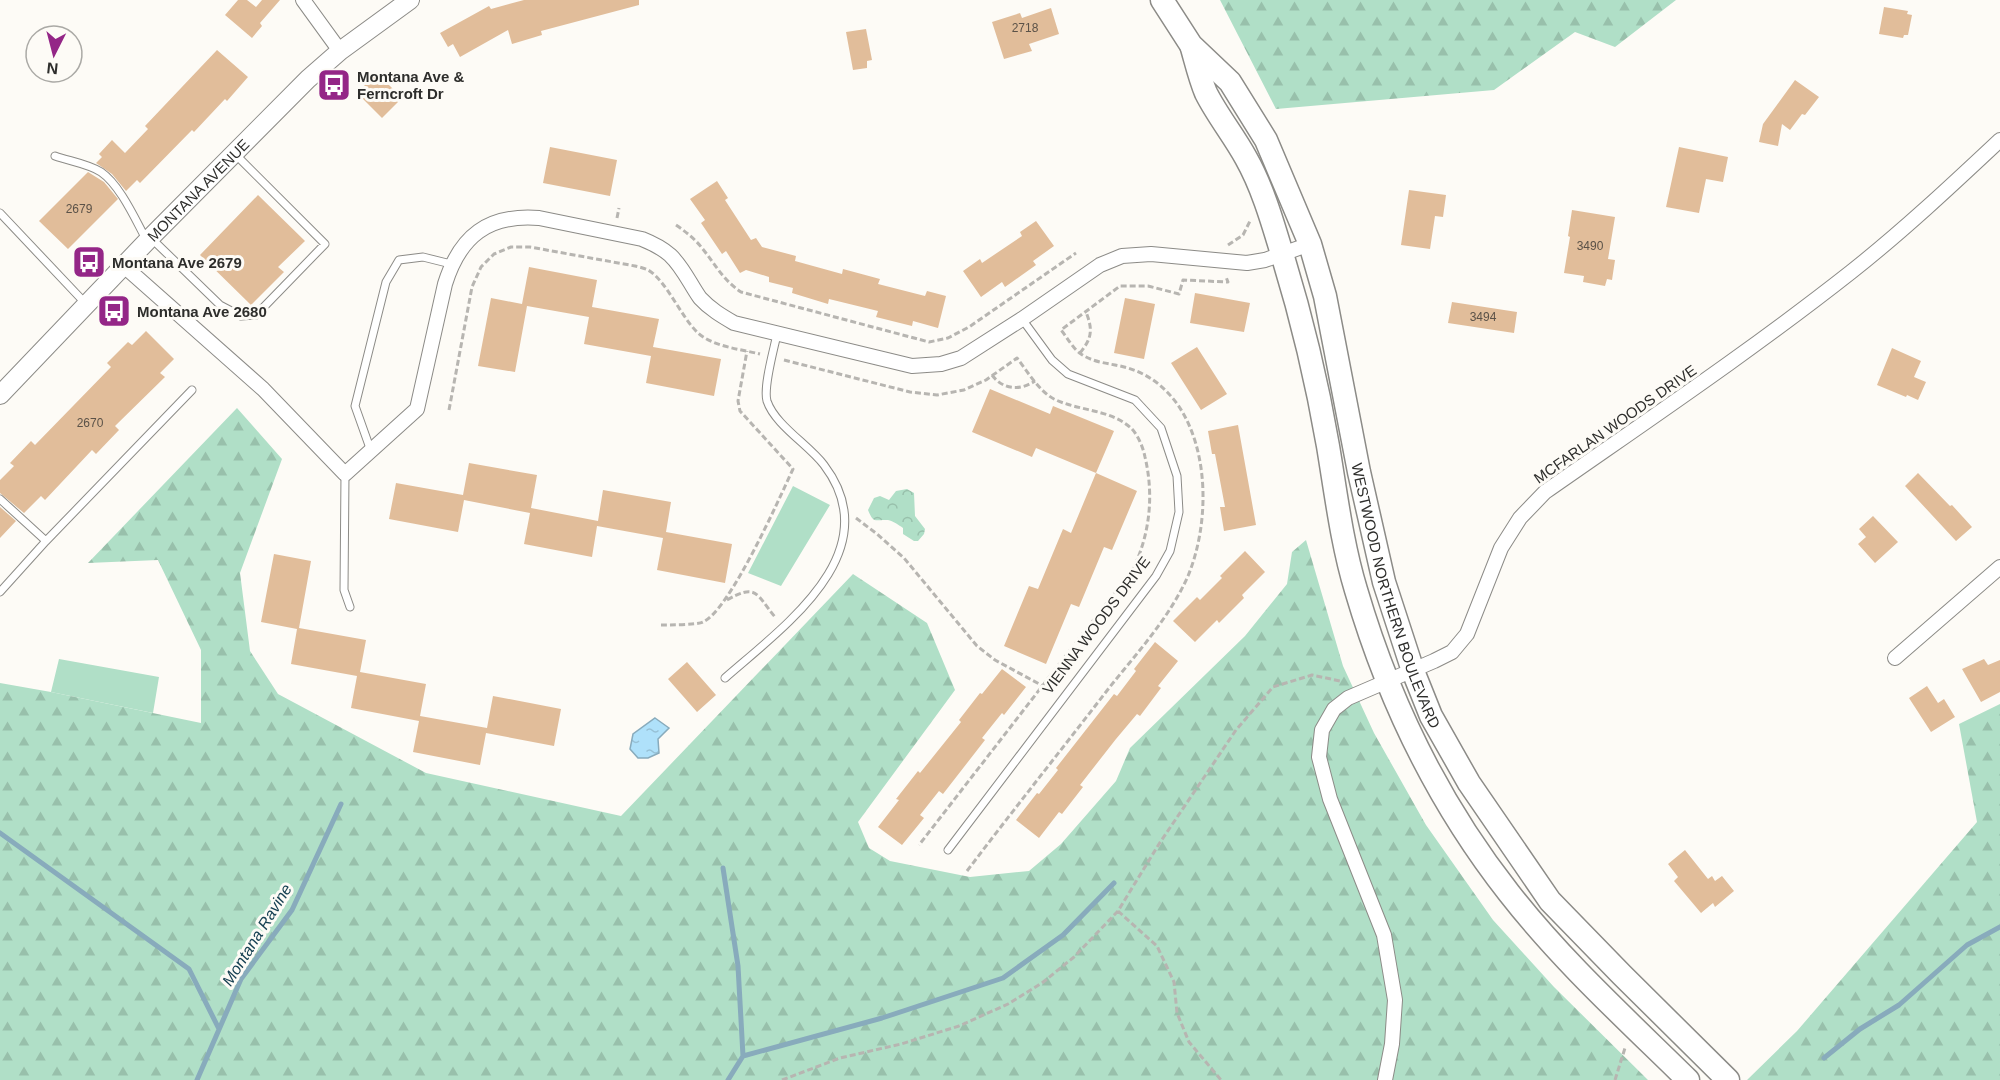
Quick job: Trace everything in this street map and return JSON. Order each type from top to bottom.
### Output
[{"type":"main road","name":"WESTWOOD NORTHERN BOULEVARD","points":[[1162,0],[1191,45],[1230,82],[1266,140],[1310,244],[1325,296],[1359,471],[1384,582],[1413,671],[1431,716],[1469,783],[1550,901],[1668,1040],[1688,1080]]},
{"type":"main road","name":"WESTWOOD NORTHERN BOULEVARD","points":[[1191,45],[1206,92],[1248,160],[1266,202],[1283,254],[1310,359],[1355,589],[1386,681],[1411,734],[1447,801],[1508,892],[1552,944],[1633,1026],[1668,1040],[1728,1080]]},
{"type":"street","points":[[303,0],[340,51]]},
{"type":"street","name":"MONTANA AVENUE","points":[[0,394],[149,239],[308,79],[340,51],[410,0]]},
{"type":"street","name":"MCFARLAN WOODS DRIVE","points":[[1385,1080],[1392,1044],[1395,1000],[1384,934],[1330,800],[1319,757],[1322,730],[1334,709],[1348,698],[1413,671],[1452,651],[1467,634],[1501,548],[1520,518],[1545,492],[1757,344],[1852,271],[2000,140]]},
{"type":"street","points":[[124,266],[263,389],[345,474],[417,409],[445,284],[451,264],[463,245],[491,225],[515,218],[539,218],[642,239],[669,254],[679,264],[700,297],[721,316],[744,326],[901,364],[924,366],[961,358],[1100,265],[1122,256],[1151,254],[1247,263],[1265,260],[1310,244]]},
{"type":"street","points":[[1895,658],[2000,567]]},
{"type":"lane","points":[[56,156],[99,171],[109,180],[149,239],[220,305],[241,316],[256,315],[325,244],[235,154]]},
{"type":"lane","points":[[0,213],[87,304]]},
{"type":"lane","points":[[371,451],[355,406],[386,282],[399,260],[423,257],[451,264]]},
{"type":"lane","name":"VIENNA WOODS DRIVE","points":[[948,850],[1155,576],[1170,550],[1177,524],[1179,496],[1177,476],[1161,428],[1135,400],[1068,374],[1052,360],[1022,319]]},
{"type":"lane","points":[[724,678],[784,627],[814,596],[827,577],[843,541],[846,511],[832,476],[822,462],[774,414],[766,400],[766,388],[777,334]]},
{"type":"lane","points":[[0,592],[192,390]]},
{"type":"lane","points":[[345,474],[344,590],[350,607]]},
{"type":"lane","points":[[0,500],[46,542]]},
{"type":"path","points":[[967,871],[1178,597],[1200,540],[1203,514],[1202,481],[1197,449],[1190,424],[1177,404],[1162,386],[1143,372],[1096,361],[1080,354],[1061,330],[1120,286],[1148,286],[1179,294],[1183,280],[1228,282],[1222,261],[1228,245],[1243,236],[1250,221]]},
{"type":"path","points":[[676,225],[697,242],[727,283],[741,292],[929,342],[948,338],[969,327],[1076,253]]},
{"type":"path","points":[[449,410],[472,286],[481,267],[494,254],[511,247],[530,247],[634,266],[649,271],[661,282],[698,332],[710,340],[910,392],[938,395],[964,390],[1017,358],[1052,398],[1116,418],[1132,429],[1143,447],[1150,481],[1149,517],[1140,554],[1133,569],[919,845]]},
{"type":"path","points":[[1080,354],[1091,332],[1086,312]]},
{"type":"path","points":[[726,601],[774,511],[793,469],[740,411],[738,401],[747,351]]},
{"type":"path","points":[[992,375],[996,381],[1006,387],[1027,386],[1035,381]]},
{"type":"path","points":[[846,511],[904,558],[976,646],[994,660],[1064,697]]},
{"type":"path","points":[[661,625],[703,623],[726,601],[749,590],[755,592],[784,627]]},
{"type":"path","points":[[782,1080],[840,1058],[901,1044],[959,1026],[1008,1004],[1042,984],[1074,957],[1118,910],[1159,844],[1236,730],[1273,687],[1312,675],[1340,681]]},
{"type":"path","points":[[1118,910],[1157,946],[1174,982],[1177,1013],[1189,1042],[1221,1080]]},
{"type":"path","points":[[1615,1080],[1633,1026]]},
{"type":"green space","points":[[1220,0],[1676,0],[1615,47],[1575,32],[1494,90],[1276,109]]},
{"type":"green space","points":[[237,408],[282,459],[240,573],[250,651],[278,694],[426,773],[621,816],[853,574],[927,623],[955,690],[858,822],[869,848],[890,861],[970,877],[1029,871],[1061,844],[1116,781],[1130,748],[1245,636],[1287,584],[1292,552],[1306,540],[1343,666],[1374,733],[1426,825],[1493,920],[1554,987],[1648,1080],[0,1080],[0,683],[201,723],[201,650],[158,560],[88,563]]},
{"type":"green space","points":[[793,486],[830,505],[781,586],[748,573]]},
{"type":"green space","points":[[907,489],[914,493],[915,516],[925,529],[918,541],[903,534],[903,528],[894,522],[874,519],[868,510],[874,498],[880,496],[889,500],[896,491]]},
{"type":"green space","points":[[59,659],[159,677],[153,713],[51,692]]},
{"type":"green space","points":[[2000,704],[2000,1080],[1747,1080],[1797,1031],[1977,822],[1959,724]]},
{"type":"water","points":[[655,718],[669,728],[658,739],[659,753],[648,758],[638,758],[630,749],[633,734]]},
{"type":"building","points":[[238,0],[247,0],[256,7],[262,0],[280,0],[260,23],[262,26],[252,38],[225,15]]},
{"type":"building","points":[[524,0],[639,0],[639,5],[541,31],[542,35],[512,44],[508,30],[460,57],[453,44],[448,47],[440,33],[489,6],[491,9]]},
{"type":"building","points":[[1884,7],[1908,11],[1907,14],[1912,15],[1908,35],[1904,35],[1903,38],[1879,34]]},
{"type":"building","points":[[1051,8],[1059,34],[1029,44],[1032,51],[1004,59],[992,22],[1020,13],[1022,18]]},
{"type":"building","points":[[866,29],[872,60],[867,61],[867,68],[853,70],[846,32]]},
{"type":"building","points":[[217,50],[248,77],[227,101],[225,99],[194,132],[192,130],[140,183],[137,180],[126,191],[112,174],[96,163],[102,157],[99,154],[112,140],[125,153],[148,129],[145,126]]},
{"type":"building","points":[[377,73],[402,98],[382,118],[357,93]]},
{"type":"building","points":[[1795,80],[1819,97],[1790,130],[1782,124],[1778,146],[1759,142],[1763,124]]},
{"type":"building","points":[[550,147],[617,160],[610,196],[543,183]]},
{"type":"building","points":[[1679,147],[1728,157],[1723,182],[1706,179],[1699,213],[1666,207]]},
{"type":"building","points":[[88,172],[104,182],[118,199],[68,249],[39,221]]},
{"type":"building","points":[[717,181],[728,198],[725,200],[751,240],[756,238],[762,247],[796,256],[795,261],[842,274],[843,269],[880,279],[878,284],[925,296],[927,291],[946,296],[938,328],[913,321],[912,326],[876,317],[878,311],[829,299],[828,304],[792,293],[793,288],[769,282],[769,277],[746,270],[740,273],[726,251],[722,254],[701,223],[705,220],[690,199]]},
{"type":"building","points":[[1409,190],[1446,195],[1443,217],[1435,216],[1430,249],[1401,245]]},
{"type":"building","points":[[258,195],[305,241],[278,267],[284,272],[251,305],[200,255]]},
{"type":"building","points":[[1572,210],[1615,217],[1608,259],[1615,260],[1612,280],[1607,279],[1605,286],[1583,282],[1584,276],[1564,273]]},
{"type":"building","points":[[1036,221],[1054,246],[1033,261],[1036,265],[1005,287],[1002,282],[981,297],[963,271],[980,259],[982,263],[1022,236],[1020,232]]},
{"type":"building","points":[[529,267],[597,280],[592,307],[659,319],[653,347],[721,359],[714,396],[646,383],[651,356],[584,344],[589,317],[527,306],[515,372],[478,366],[491,298],[522,304]]},
{"type":"building","points":[[1195,293],[1250,303],[1244,332],[1190,323]]},
{"type":"building","points":[[1125,298],[1155,304],[1144,359],[1114,353]]},
{"type":"building","points":[[1452,302],[1517,312],[1514,333],[1448,323]]},
{"type":"building","points":[[146,331],[174,359],[160,373],[165,377],[115,426],[119,430],[96,454],[92,450],[45,500],[41,496],[24,513],[0,493],[0,480],[14,466],[10,463],[31,441],[35,445],[111,367],[107,363],[128,342],[132,345]]},
{"type":"building","points":[[1197,347],[1227,394],[1201,410],[1171,363]]},
{"type":"building","points":[[1892,348],[1921,361],[1914,377],[1926,382],[1918,400],[1877,385]]},
{"type":"building","points":[[990,389],[1050,414],[1053,406],[1114,431],[1096,473],[1036,448],[1032,457],[972,432]]},
{"type":"building","points":[[1238,425],[1256,525],[1224,531],[1220,507],[1225,507],[1215,454],[1212,454],[1208,431]]},
{"type":"building","points":[[469,463],[537,475],[531,508],[598,521],[603,490],[671,502],[666,532],[732,544],[725,583],[657,570],[663,538],[597,526],[592,557],[524,544],[530,513],[464,500],[458,532],[389,519],[396,483],[463,495]]},
{"type":"building","points":[[1096,473],[1137,491],[1112,550],[1104,547],[1079,607],[1071,604],[1046,664],[1004,646],[1029,586],[1038,589],[1063,529],[1071,533]]},
{"type":"building","points":[[1918,473],[1972,527],[1956,541],[1905,486]]},
{"type":"building","points":[[0,507],[16,521],[0,538]]},
{"type":"building","points":[[1873,516],[1898,542],[1875,563],[1858,544],[1866,537],[1859,529]]},
{"type":"building","points":[[1245,551],[1265,572],[1242,595],[1244,598],[1219,623],[1217,620],[1195,642],[1173,621],[1197,597],[1200,600]]},
{"type":"building","points":[[274,554],[311,561],[299,628],[366,640],[360,672],[426,684],[420,716],[487,728],[493,696],[561,709],[554,746],[486,733],[480,765],[413,752],[419,721],[351,708],[357,676],[291,664],[297,629],[261,622]]},
{"type":"building","points":[[1155,642],[1178,661],[1158,686],[1161,688],[1140,716],[1137,714],[1116,739],[1080,785],[1083,787],[1062,814],[1059,812],[1039,838],[1016,820],[1058,770],[1056,768],[1114,694],[1117,696]]},
{"type":"building","points":[[1984,659],[1988,665],[2000,660],[2000,692],[1981,702],[1962,669]]},
{"type":"building","points":[[687,662],[716,695],[697,712],[668,679]]},
{"type":"building","points":[[1002,669],[1026,687],[982,738],[985,740],[943,794],[939,791],[920,815],[924,818],[902,845],[878,827],[899,800],[896,799],[918,771],[920,773],[961,722],[959,720],[980,693],[982,694]]},
{"type":"building","points":[[1927,686],[1938,703],[1944,699],[1955,717],[1931,732],[1909,698]]},
{"type":"building","points":[[1685,850],[1708,879],[1712,876],[1715,881],[1722,876],[1734,891],[1715,907],[1713,903],[1701,913],[1674,881],[1678,877],[1668,864]]},
{"type":"waterway","name":"Montana Ravine","points":[[197,1080],[241,979],[292,910],[341,804]]},
{"type":"waterway","points":[[0,833],[189,969],[219,1029]]},
{"type":"waterway","points":[[723,868],[738,966],[743,1056]]},
{"type":"waterway","points":[[743,1056],[882,1018],[1003,978],[1063,935],[1114,883]]},
{"type":"waterway","points":[[1824,1058],[1860,1029],[1899,1005],[1967,945],[2000,927]]},
{"type":"waterway","points":[[728,1080],[743,1056]]},
{"type":"place","name":"Montana Ave & Ferncroft Dr","points":[[334,85]]},
{"type":"place","name":"Montana Ave 2679","points":[[89,262]]},
{"type":"place","name":"Montana Ave 2680","points":[[114,311]]}]
